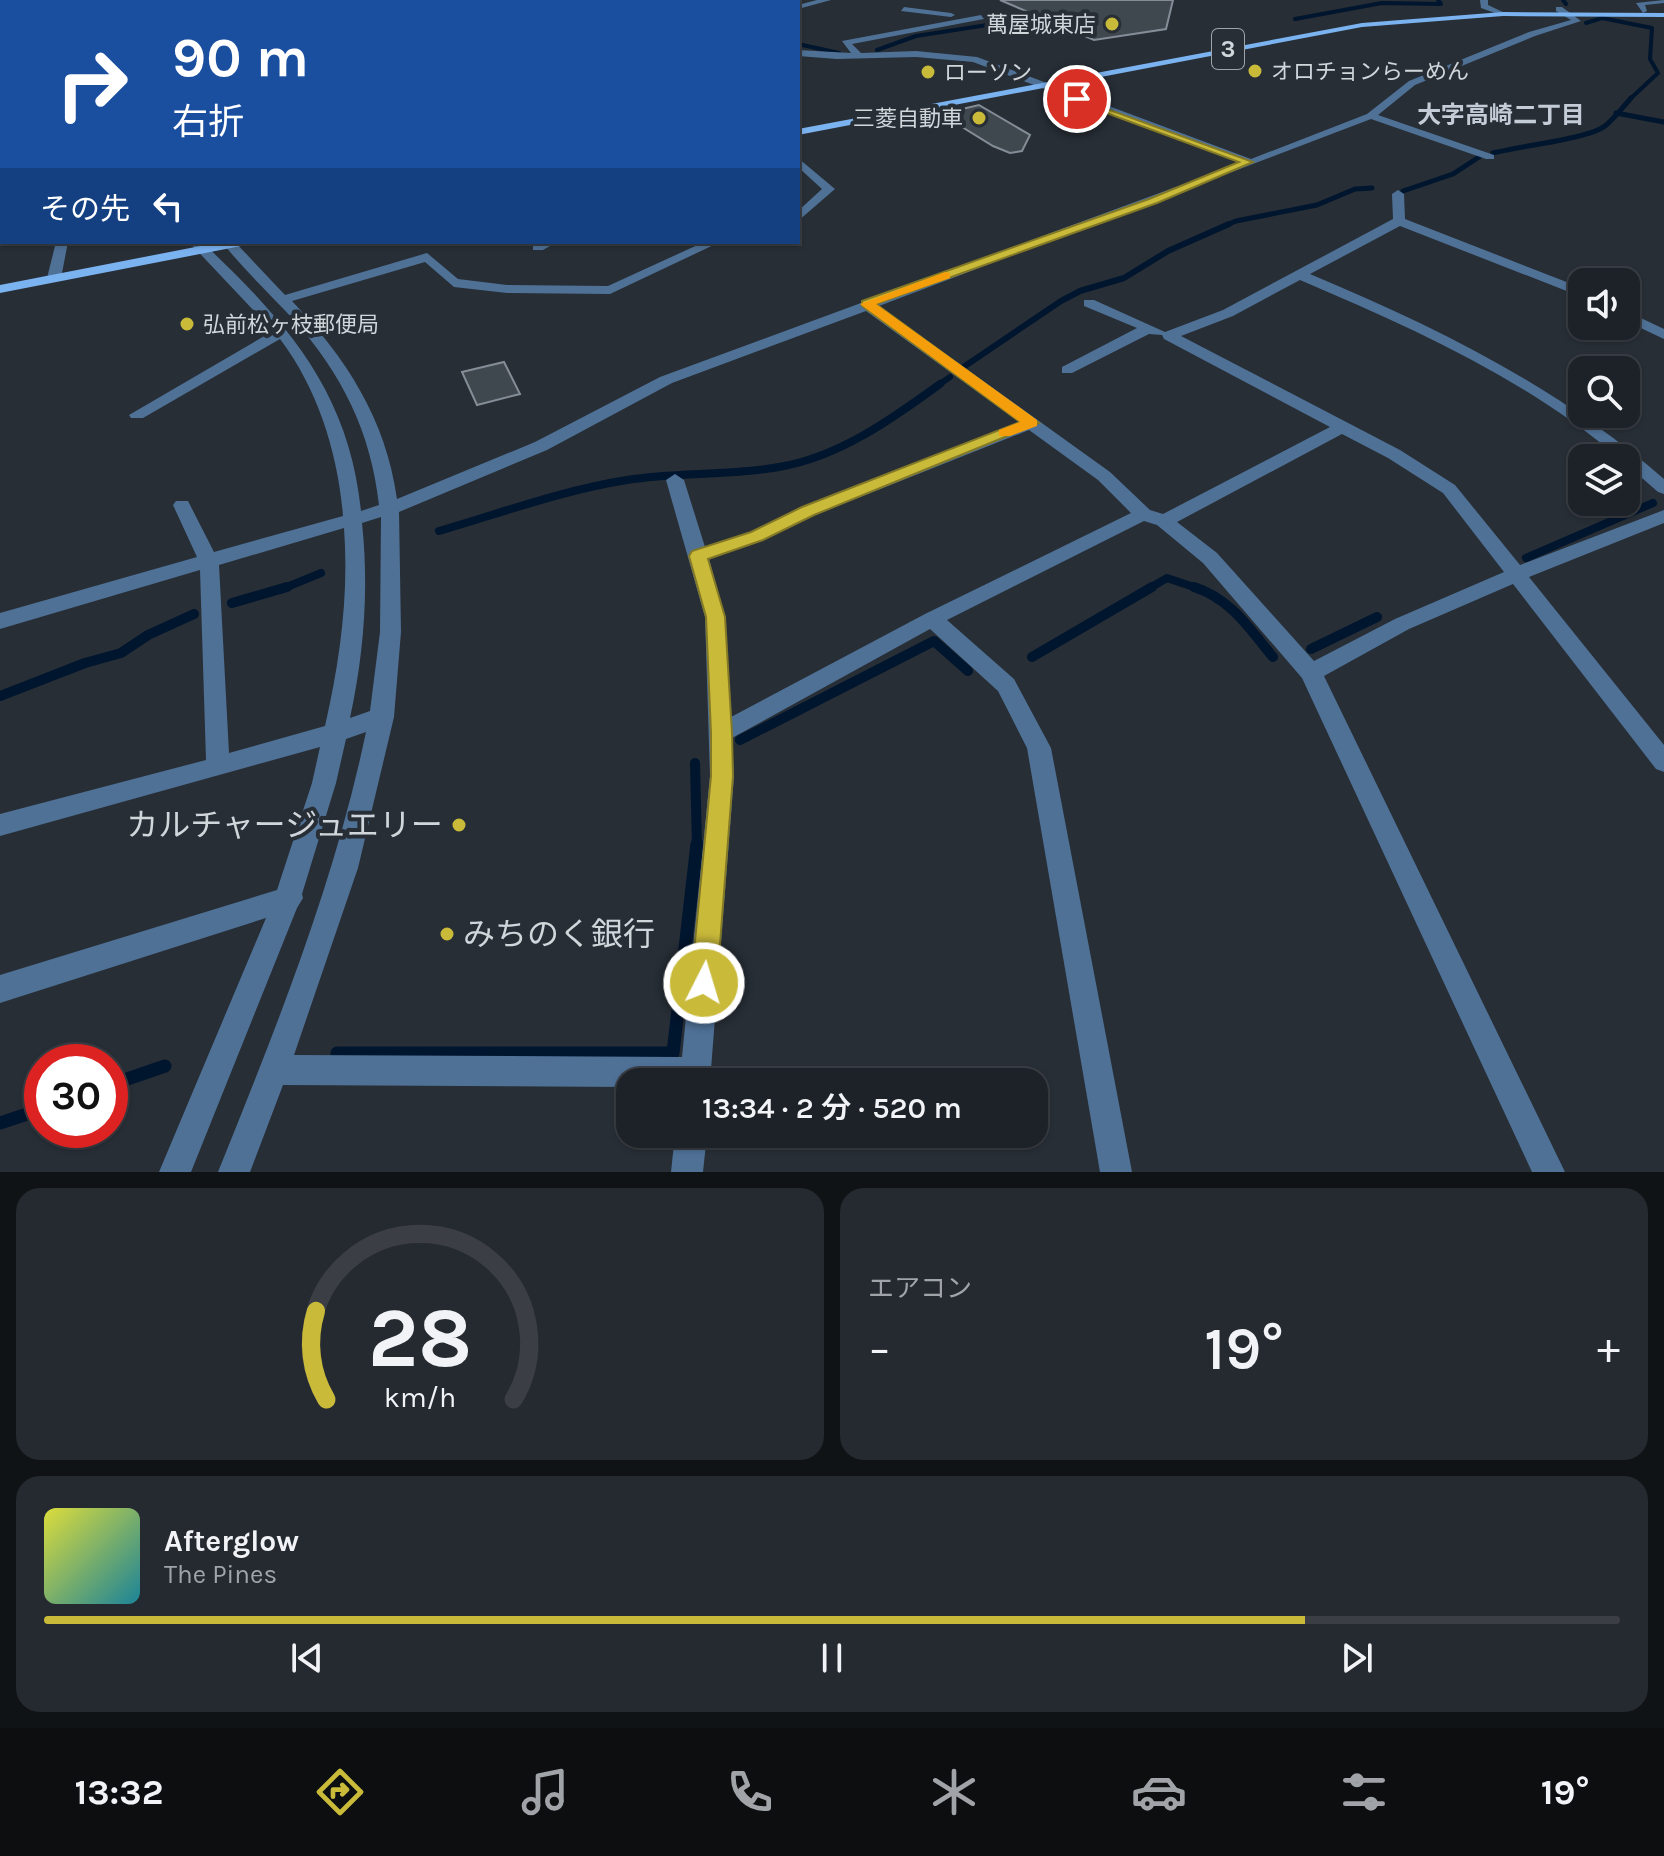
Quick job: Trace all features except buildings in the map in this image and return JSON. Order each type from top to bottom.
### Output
[{"type":"main road","name":"3","points":[[1563,11],[1645,4],[1664,13]]},
{"type":"main road","name":"3","points":[[800,125],[1362,25],[1498,12],[1664,13]]},
{"type":"main road","name":"3","points":[[800,132],[1034,82]]},
{"type":"main road","points":[[0,277],[55,272],[194,245]]},
{"type":"main road","points":[[0,289],[55,272],[194,245]]},
{"type":"street","points":[[800,7],[827,0]]},
{"type":"street","points":[[1484,0],[1484,6],[1498,12]]},
{"type":"street","points":[[1645,4],[1664,1]]},
{"type":"street","points":[[904,9],[966,19]]},
{"type":"street","points":[[0,621],[391,508],[541,446],[666,380],[1166,196],[1371,116],[1412,83],[1520,39],[1577,21],[1563,11]]},
{"type":"street","points":[[858,55],[845,43],[981,17]]},
{"type":"street","points":[[800,53],[959,56],[989,63],[1248,162]]},
{"type":"street","points":[[1371,116],[1490,157]]},
{"type":"street","points":[[800,163],[829,189],[800,215]]},
{"type":"street","points":[[1398,194],[1399,221]]},
{"type":"street","points":[[1169,336],[1228,313],[1399,221]]},
{"type":"street","points":[[1399,221],[1568,287]]},
{"type":"street","points":[[55,272],[62,244]]},
{"type":"street","points":[[234,244],[339,364],[360,401],[378,446],[391,508],[395,607],[383,717],[344,871],[234,1172]]},
{"type":"street","points":[[285,299],[427,257],[454,283],[507,289],[610,290],[710,244]]},
{"type":"street","points":[[175,1172],[290,898],[338,734],[355,617],[356,518],[346,461],[330,413],[316,383],[282,332],[194,245]]},
{"type":"street","points":[[1300,275],[1388,312],[1521,381],[1593,428],[1664,488]]},
{"type":"street","points":[[1089,303],[1169,336],[1394,454],[1449,489],[1514,576],[1664,762]]},
{"type":"street","points":[[866,304],[1104,476],[1143,514],[1164,521],[1210,558],[1311,673],[1549,1172]]},
{"type":"street","points":[[1640,322],[1664,335]]},
{"type":"street","points":[[1067,370],[1149,328]]},
{"type":"street","points":[[137,415],[282,332]]},
{"type":"street","points":[[698,556],[757,536],[808,511],[1031,423]]},
{"type":"street","points":[[1164,521],[1342,427]]},
{"type":"street","points":[[675,480],[715,617],[721,733],[722,776],[697,1068]]},
{"type":"street","points":[[182,505],[209,562],[218,767]]},
{"type":"street","points":[[721,733],[932,619],[1143,514]]},
{"type":"street","points":[[1311,673],[1402,624],[1664,516]]},
{"type":"street","points":[[932,619],[1006,685],[1039,748],[1116,1172]]},
{"type":"street","points":[[0,825],[338,734],[383,717]]},
{"type":"street","points":[[0,989],[290,898]]},
{"type":"street","points":[[273,1070],[616,1076]]},
{"type":"street","points":[[687,1172],[690,1148]]},
{"type":"waterway","points":[[1295,19],[1382,3],[1441,4],[1438,0]]},
{"type":"waterway","points":[[1563,0],[1566,4]]},
{"type":"waterway","points":[[877,50],[916,36],[1052,15]]},
{"type":"waterway","points":[[1586,23],[1602,18],[1652,28],[1650,59],[1658,73],[1630,99]]},
{"type":"waterway","points":[[800,44],[839,53]]},
{"type":"waterway","points":[[1617,113],[1630,99]]},
{"type":"waterway","points":[[1493,153],[1596,131],[1617,113]]},
{"type":"waterway","points":[[1617,113],[1664,122]]},
{"type":"waterway","points":[[1403,191],[1453,174],[1479,157]]},
{"type":"waterway","points":[[1224,226],[1317,205],[1355,189],[1372,188]]},
{"type":"waterway","points":[[962,368],[1061,301],[1080,291],[1124,278],[1168,251],[1229,224]]},
{"type":"waterway","points":[[937,386],[950,377]]},
{"type":"waterway","points":[[439,531],[603,484],[760,470],[801,462],[864,435],[940,384]]},
{"type":"waterway","points":[[1526,558],[1653,503]]},
{"type":"waterway","points":[[287,587],[321,573]]},
{"type":"waterway","points":[[1148,589],[1167,578],[1194,587]]},
{"type":"waterway","points":[[232,603],[287,587]]},
{"type":"waterway","points":[[282,589],[287,587]]},
{"type":"waterway","points":[[1032,657],[1152,587]]},
{"type":"waterway","points":[[1194,587],[1200,589]]},
{"type":"waterway","points":[[1194,587],[1229,607],[1273,657]]},
{"type":"waterway","points":[[0,696],[85,663],[121,653],[148,635],[194,614]]},
{"type":"waterway","points":[[1311,649],[1377,617]]},
{"type":"waterway","points":[[740,740],[934,641],[968,671]]},
{"type":"waterway","points":[[695,763],[697,844]]},
{"type":"waterway","points":[[337,1053],[673,1053],[697,844]]},
{"type":"waterway","points":[[128,1079],[165,1066]]},
{"type":"waterway","points":[[0,1123],[24,1115]]},
{"type":"slow traffic","points":[[945,275],[866,304],[1031,423],[1005,433]]},
{"type":"place","name":"萬屋城東店","points":[[1112,24]]},
{"type":"place","name":"オロチョンらーめん","points":[[1255,71]]},
{"type":"place","name":"ローソン","points":[[928,72]]},
{"type":"place","name":"三菱自動車","points":[[979,118]]},
{"type":"place","name":"弘前松ヶ枝郵便局","points":[[187,324]]},
{"type":"place","name":"カルチャージュエリー","points":[[459,825]]},
{"type":"place","name":"みちのく銀行","points":[[447,934]]},
{"type":"district","name":"大字高崎二丁目","points":[[1501,115]]},
{"type":"route","points":[[704,983],[722,776],[715,617],[698,556],[757,536],[808,511],[1031,423],[866,304],[1153,201],[1248,162],[1077,99]]}]
